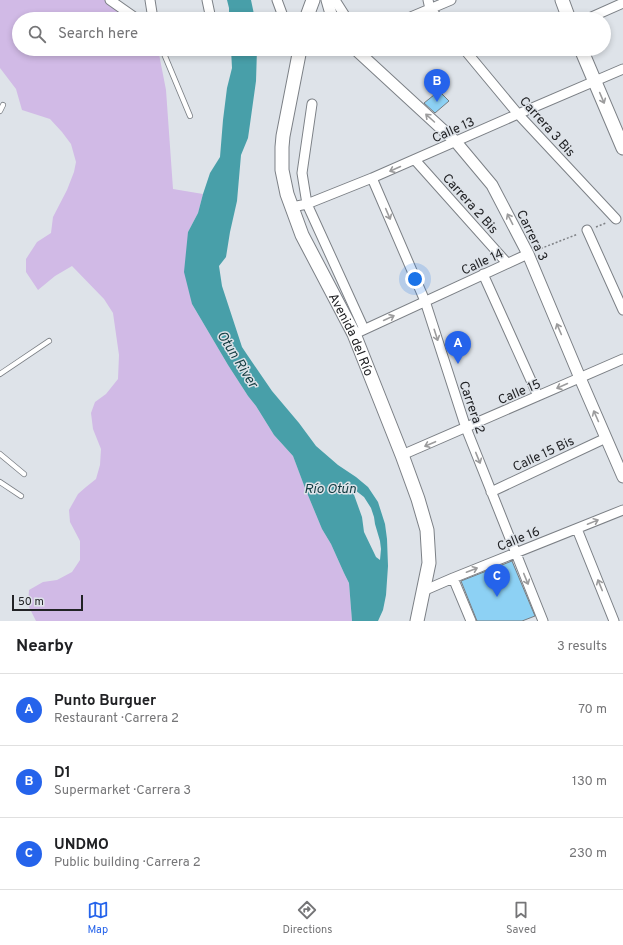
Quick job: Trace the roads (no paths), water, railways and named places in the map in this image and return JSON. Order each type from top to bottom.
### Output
[{"type":"main road","points":[[306,0],[306,12]]},
{"type":"main road","points":[[309,12],[313,0]]},
{"type":"main road","points":[[562,0],[566,12]]},
{"type":"main road","name":"Avenida del Río","points":[[299,56],[282,147],[282,170],[287,194],[302,235],[359,332],[418,499],[427,530],[429,563],[417,621]]},
{"type":"main road","points":[[584,56],[623,148]]},
{"type":"street","points":[[110,0],[127,12]]},
{"type":"street","points":[[150,0],[152,12]]},
{"type":"street","points":[[207,0],[210,12]]},
{"type":"street","points":[[277,0],[281,12]]},
{"type":"street","points":[[327,0],[331,12]]},
{"type":"street","points":[[335,0],[343,12]]},
{"type":"street","points":[[417,12],[429,4],[451,0]]},
{"type":"street","points":[[603,12],[623,3]]},
{"type":"street","name":"Carrera 3","points":[[363,56],[456,142],[492,184],[528,254],[623,477]]},
{"type":"street","name":"Carrera 3 Bis","points":[[470,56],[518,114],[616,219]]},
{"type":"street","name":"Calle 13","points":[[292,207],[307,204],[372,178],[623,69]]},
{"type":"street","points":[[312,104],[302,173],[307,204],[359,332]]},
{"type":"street","name":"Carrera 2 Bis","points":[[415,160],[507,263]]},
{"type":"street","name":"Carrera 2","points":[[372,178],[425,301],[466,428],[543,621]]},
{"type":"street","points":[[587,230],[623,310]]},
{"type":"street","name":"Calle 14","points":[[359,332],[528,254]]},
{"type":"street","points":[[483,274],[538,396]]},
{"type":"street","name":"Calle 15","points":[[402,455],[623,359]]},
{"type":"street","name":"Calle 15 Bis","points":[[491,492],[606,438]]},
{"type":"street","name":"Calle 16","points":[[423,591],[623,510]]},
{"type":"street","points":[[577,529],[614,621]]},
{"type":"street","points":[[453,578],[471,621]]},
{"type":"lane","points":[[165,56],[190,116]]},
{"type":"lane","points":[[0,111],[3,105]]},
{"type":"lane","points":[[0,374],[49,341]]},
{"type":"lane","points":[[0,454],[24,474]]},
{"type":"lane","points":[[0,482],[21,496]]},
{"type":"water","points":[[227,0],[251,0],[254,12],[229,12]]},
{"type":"water","name":"Río Otún","points":[[231,56],[257,56],[256,81],[248,138],[241,155],[237,201],[226,257],[219,266],[222,286],[242,347],[272,391],[316,446],[338,465],[368,487],[378,502],[385,524],[388,566],[386,595],[383,610],[378,621],[352,621],[349,583],[331,544],[322,529],[293,456],[274,435],[248,396],[192,304],[184,272],[188,232],[198,213],[210,173],[220,157],[227,88],[232,68]],"holes":[[[355,490],[364,497],[371,508],[380,541],[380,560],[376,557],[364,532],[362,517],[353,492]]]},
{"type":"place","name":"D1","points":[[437,102]]},
{"type":"place","name":"Punto Burguer","points":[[458,364]]},
{"type":"place","name":"UNDMO","points":[[497,597]]},
{"type":"water label","name":"Otun River","points":[[238,359]]}]
